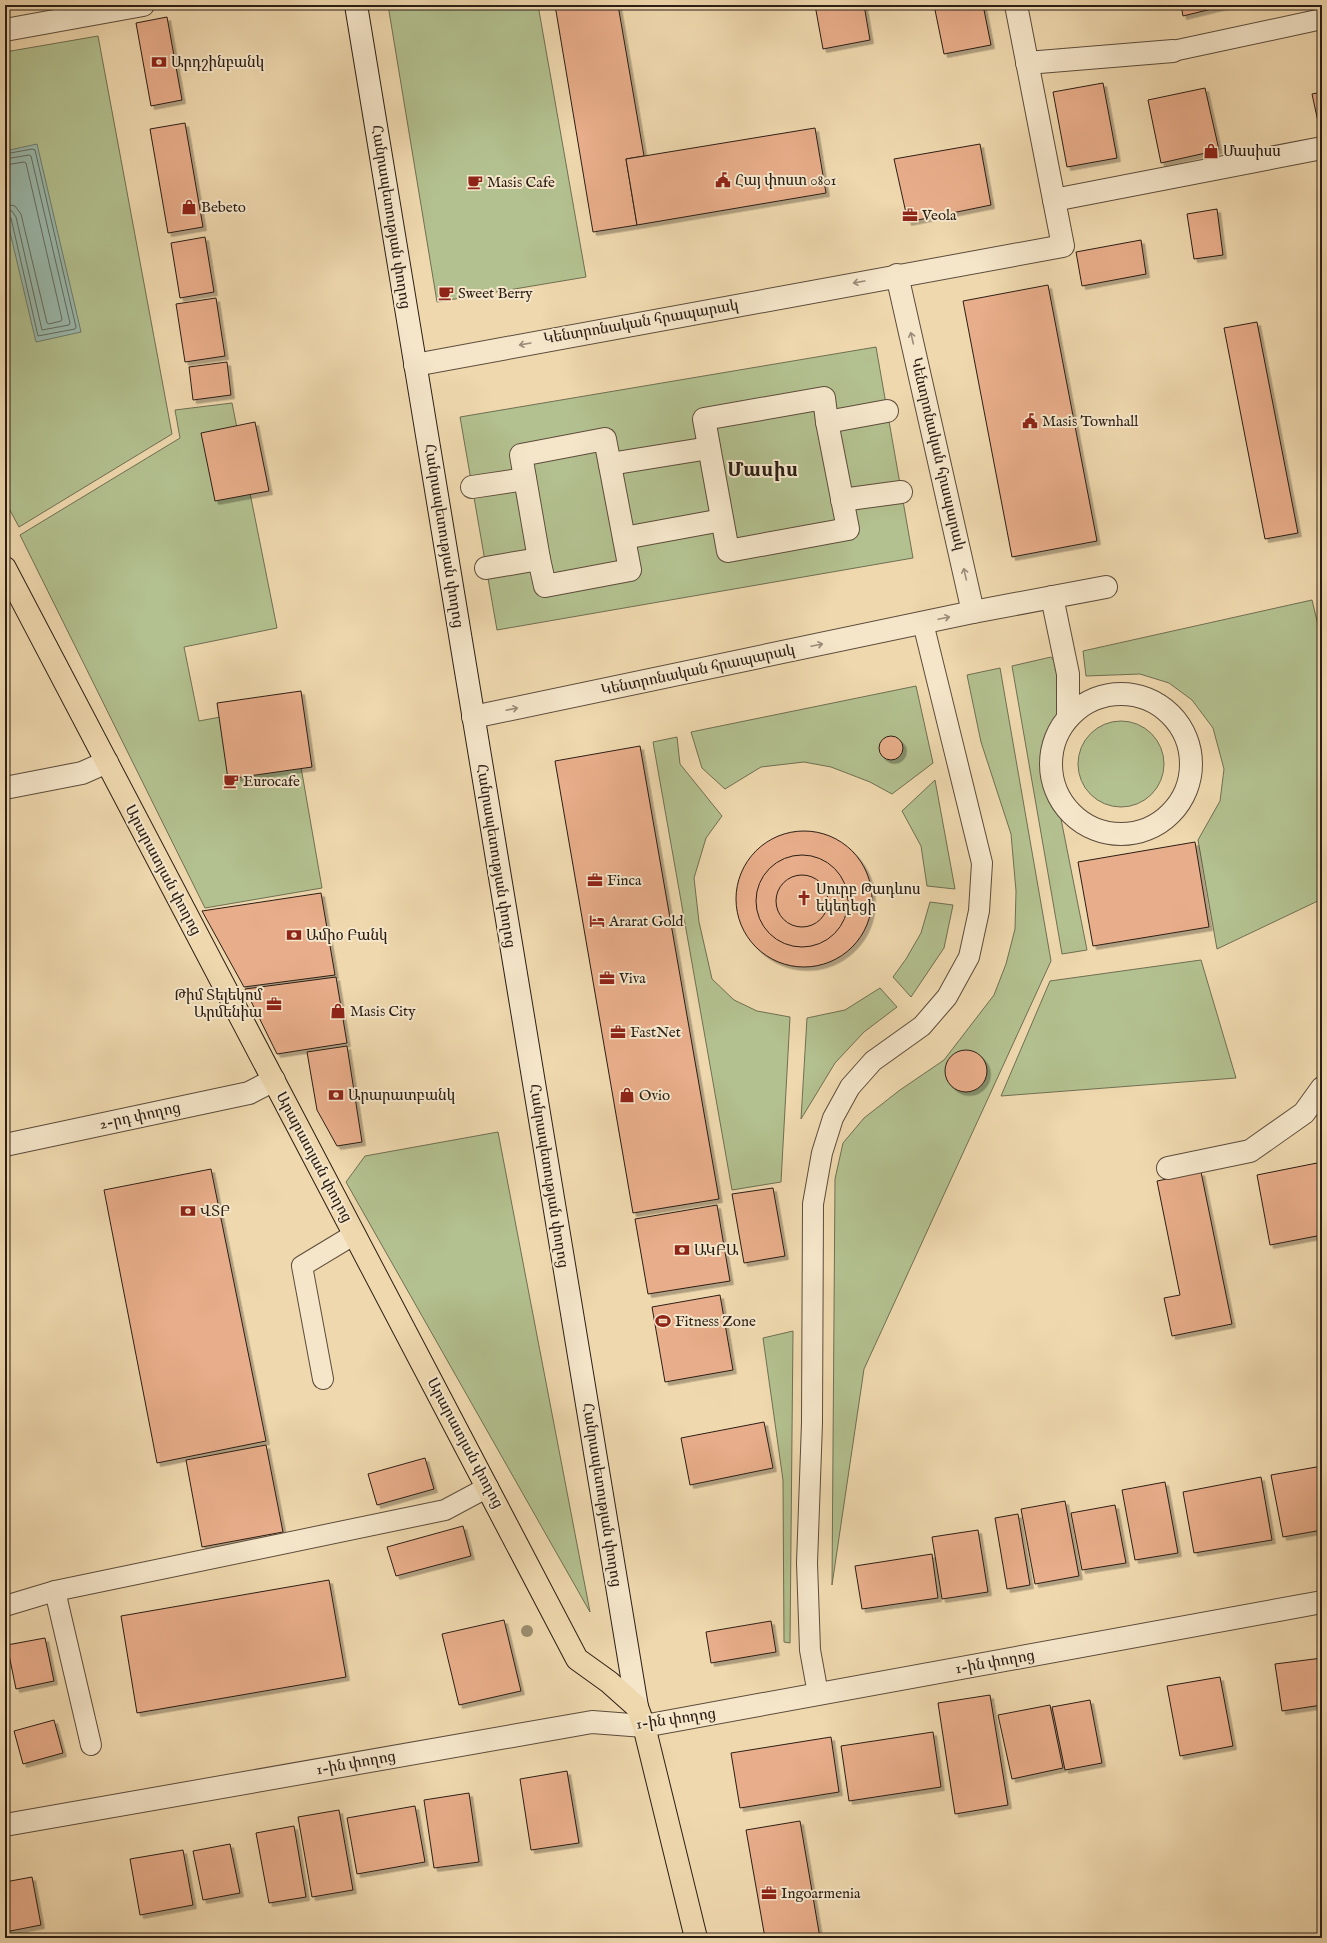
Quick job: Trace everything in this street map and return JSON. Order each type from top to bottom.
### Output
[{"type":"main road","name":"Արարատյան փողոց","points":[[5,568],[577,1659],[609,1682],[641,1717]]},
{"type":"main road","name":"Հանրապետության փողոց","points":[[641,1717],[696,1938]]},
{"type":"street","points":[[5,30],[143,5]]},
{"type":"street","name":"Հանրապետության փողոց","points":[[356,5],[641,1717]]},
{"type":"street","points":[[898,275],[1063,246],[1016,5]]},
{"type":"street","points":[[1027,63],[1173,51]]},
{"type":"street","points":[[1054,200],[1322,148]]},
{"type":"street","name":"Կենտրոնական հրապարակ","points":[[415,365],[898,275],[973,612],[474,717]]},
{"type":"street","points":[[824,398],[827,422],[848,529],[728,551],[709,448],[704,419],[824,398]]},
{"type":"street","points":[[827,422],[887,411]]},
{"type":"street","points":[[605,439],[610,464],[630,570],[545,586],[521,455],[605,439]]},
{"type":"street","points":[[610,464],[709,448]]},
{"type":"street","points":[[472,487],[525,479]]},
{"type":"street","points":[[842,500],[901,492]]},
{"type":"street","points":[[624,538],[722,520]]},
{"type":"street","points":[[486,568],[539,559]]},
{"type":"street","points":[[973,612],[1106,587]]},
{"type":"street","points":[[1052,597],[1068,674],[1068,717],[1055,738],[1050,762],[1054,786],[1065,808],[1084,825],[1108,834],[1132,834],[1155,826],[1175,810],[1188,788],[1192,762],[1187,738],[1174,718],[1157,703],[1134,694],[1110,694],[1087,702],[1068,717]]},
{"type":"street","points":[[5,788],[82,773],[107,762]]},
{"type":"street","name":"2-րդ փողոց","points":[[5,1145],[249,1093],[274,1080]]},
{"type":"street","points":[[1168,1168],[1250,1151],[1304,1113],[1322,1088]]},
{"type":"street","name":"1-ին փողոց","points":[[5,1825],[592,1722],[818,1694],[1322,1602]]},
{"type":"lane","points":[[1173,51],[1322,19]]},
{"type":"lane","points":[[818,1694],[810,1650],[807,1563],[812,1423],[813,1204],[822,1153],[834,1118],[850,1087],[874,1061],[922,1026],[947,997],[969,957],[980,911],[982,863],[923,623]]},
{"type":"lane","points":[[323,1378],[302,1266],[355,1234]]},
{"type":"lane","points":[[5,1606],[55,1591],[445,1510],[488,1488]]},
{"type":"lane","points":[[55,1591],[91,1746]]},
{"type":"green space","points":[[388,5],[538,5],[586,277],[437,302]]},
{"type":"green space","points":[[98,36],[172,434],[19,527],[5,501],[5,52]]},
{"type":"green space","points":[[876,347],[913,558],[497,630],[460,417]]},
{"type":"green space","points":[[232,403],[277,628],[184,647],[199,721],[290,704],[322,888],[205,908],[20,535],[180,438],[175,410]]},
{"type":"green space","points":[[1312,600],[1318,625],[1322,663],[1322,899],[1217,949],[1198,840],[1220,801],[1224,769],[1213,728],[1192,700],[1169,683],[1140,674],[1086,676],[1083,651]]},
{"type":"green space","points":[[1051,657],[1059,667],[1058,722],[1046,738],[1043,759],[1047,786],[1059,809],[1087,950],[1062,954],[1012,666]]},
{"type":"green space","points":[[1000,668],[1051,961],[864,1369],[832,1585],[835,1179],[843,1143],[864,1118],[900,1090],[944,1060],[994,995],[1006,964],[1015,929],[1016,891],[1011,834],[981,742],[967,675]]},
{"type":"green space","points":[[916,686],[933,763],[892,794],[870,782],[831,767],[804,762],[761,767],[725,789],[702,768],[691,732]]},
{"type":"green space","points":[[1121,721],[1138,724],[1152,733],[1161,747],[1164,764],[1161,781],[1152,795],[1138,804],[1121,807],[1104,804],[1090,795],[1081,781],[1078,764],[1081,747],[1090,733],[1104,724]]},
{"type":"green space","points":[[677,737],[680,764],[722,816],[706,838],[694,878],[699,922],[712,979],[734,1000],[757,1011],[790,1017],[781,1182],[732,1190],[653,742]]},
{"type":"green space","points":[[935,780],[955,889],[927,886],[921,846],[902,811]]},
{"type":"green space","points":[[930,902],[953,905],[944,948],[911,997],[893,977],[906,959],[921,933]]},
{"type":"green space","points":[[1201,960],[1236,1078],[1001,1096],[1050,981]]},
{"type":"green space","points":[[880,988],[897,1007],[864,1032],[835,1063],[801,1119],[807,1018],[845,1010]]},
{"type":"green space","points":[[498,1132],[590,1612],[346,1182],[365,1156]]},
{"type":"green space","points":[[793,1331],[790,1643],[784,1642],[783,1480],[763,1338]]},
{"type":"water","points":[[37,144],[81,332],[36,342],[5,211],[5,151]]},
{"type":"building","points":[[555,5],[618,5],[644,156],[626,159],[637,225],[593,232]]},
{"type":"building","points":[[815,5],[864,5],[870,40],[823,49]]},
{"type":"building","points":[[934,5],[983,5],[991,45],[944,54]]},
{"type":"building","points":[[1181,5],[1228,5],[1183,16]]},
{"type":"building","points":[[167,17],[182,100],[151,106],[136,23]]},
{"type":"building","points":[[1103,83],[1117,158],[1067,167],[1053,92]]},
{"type":"building","points":[[1205,88],[1219,150],[1161,163],[1148,100]]},
{"type":"building","points":[[1322,92],[1322,131],[1320,131],[1312,94]]},
{"type":"building","points":[[185,123],[203,227],[168,233],[150,129]]},
{"type":"building","points":[[815,128],[826,193],[637,225],[626,159]]},
{"type":"building","points":[[980,144],[991,205],[908,222],[894,159]]},
{"type":"building","points":[[1217,209],[1223,255],[1194,259],[1187,214]]},
{"type":"building","points":[[205,237],[214,292],[180,298],[171,243]]},
{"type":"building","points":[[1141,240],[1146,274],[1082,286],[1076,252]]},
{"type":"building","points":[[1048,285],[1097,541],[1012,557],[963,301]]},
{"type":"building","points":[[216,298],[225,356],[185,362],[176,304]]},
{"type":"building","points":[[1257,322],[1298,533],[1265,539],[1224,328]]},
{"type":"building","points":[[227,362],[231,395],[193,400],[189,367]]},
{"type":"building","points":[[255,422],[269,491],[215,501],[201,433]]},
{"type":"building","points":[[301,691],[312,767],[228,779],[217,703]]},
{"type":"building","points":[[891,736],[899,740],[903,748],[899,756],[891,760],[883,756],[879,748],[883,740]]},
{"type":"building","points":[[640,746],[719,1199],[633,1213],[555,761]]},
{"type":"building","points":[[804,831],[817,832],[830,836],[852,851],[867,873],[871,886],[871,912],[867,925],[852,947],[830,962],[817,966],[804,967],[791,966],[778,962],[756,947],[741,925],[737,912],[736,899],[737,886],[741,873],[756,851],[778,836],[791,832]]},
{"type":"building","points":[[1195,842],[1209,927],[1093,946],[1078,862]]},
{"type":"building","points":[[802,855],[820,858],[835,868],[845,883],[848,901],[845,919],[835,934],[820,944],[802,947],[784,944],[769,934],[759,919],[756,901],[759,883],[769,868],[784,858]]},
{"type":"building","points":[[797,875],[807,875],[821,882],[828,896],[828,906],[821,920],[807,927],[797,927],[787,923],[780,916],[776,906],[776,896],[780,886],[787,879]]},
{"type":"building","points":[[321,893],[335,975],[244,987],[202,911]]},
{"type":"building","points":[[336,977],[347,1043],[277,1054],[245,989]]},
{"type":"building","points":[[347,1046],[362,1142],[337,1146],[317,1110],[307,1052]]},
{"type":"building","points":[[966,1050],[981,1056],[987,1071],[981,1086],[966,1092],[951,1086],[945,1071],[951,1056]]},
{"type":"building","points":[[1322,1162],[1322,1235],[1270,1245],[1257,1175]]},
{"type":"building","points":[[211,1169],[266,1441],[157,1463],[104,1190]]},
{"type":"building","points":[[1201,1172],[1232,1324],[1172,1336],[1164,1298],[1180,1295],[1157,1181]]},
{"type":"building","points":[[773,1188],[785,1256],[744,1263],[732,1194]]},
{"type":"building","points":[[717,1205],[730,1281],[648,1294],[635,1219]]},
{"type":"building","points":[[720,1295],[733,1370],[665,1382],[652,1307]]},
{"type":"building","points":[[764,1422],[773,1468],[690,1485],[681,1438]]},
{"type":"building","points":[[266,1445],[283,1532],[202,1547],[186,1460]]},
{"type":"building","points":[[425,1458],[434,1489],[377,1505],[368,1474]]},
{"type":"building","points":[[1322,1466],[1322,1530],[1283,1537],[1271,1475]]},
{"type":"building","points":[[1261,1477],[1272,1540],[1194,1553],[1183,1492]]},
{"type":"building","points":[[1165,1482],[1178,1553],[1135,1560],[1122,1490]]},
{"type":"building","points":[[1065,1501],[1079,1576],[1035,1584],[1021,1509]]},
{"type":"building","points":[[1115,1505],[1126,1563],[1082,1570],[1071,1513]]},
{"type":"building","points":[[1018,1514],[1030,1585],[1007,1589],[995,1518]]},
{"type":"building","points":[[463,1526],[471,1556],[396,1576],[387,1547]]},
{"type":"building","points":[[978,1530],[988,1592],[942,1599],[932,1537]]},
{"type":"building","points":[[932,1554],[938,1598],[862,1609],[855,1566]]},
{"type":"building","points":[[329,1580],[346,1677],[137,1713],[121,1616]]},
{"type":"building","points":[[504,1620],[521,1691],[459,1705],[442,1634]]},
{"type":"building","points":[[771,1621],[776,1652],[711,1663],[706,1632]]},
{"type":"building","points":[[45,1638],[54,1681],[16,1689],[7,1645]]},
{"type":"building","points":[[1322,1658],[1322,1705],[1282,1711],[1275,1664]]},
{"type":"building","points":[[1220,1677],[1233,1746],[1180,1756],[1167,1686]]},
{"type":"building","points":[[990,1695],[1008,1805],[955,1814],[938,1703]]},
{"type":"building","points":[[1090,1700],[1102,1763],[1065,1770],[1052,1707]]},
{"type":"building","points":[[1050,1705],[1063,1768],[1012,1779],[998,1715]]},
{"type":"building","points":[[54,1720],[63,1753],[23,1764],[14,1731]]},
{"type":"building","points":[[933,1732],[941,1787],[849,1801],[841,1746]]},
{"type":"building","points":[[831,1737],[839,1792],[740,1808],[731,1753]]},
{"type":"building","points":[[567,1771],[579,1843],[531,1850],[520,1779]]},
{"type":"building","points":[[469,1793],[479,1862],[434,1868],[424,1800]]},
{"type":"building","points":[[415,1806],[425,1862],[357,1874],[347,1818]]},
{"type":"building","points":[[339,1810],[353,1890],[312,1897],[298,1817]]},
{"type":"building","points":[[800,1821],[820,1938],[765,1938],[746,1830]]},
{"type":"building","points":[[294,1826],[306,1897],[269,1903],[256,1833]]},
{"type":"building","points":[[230,1844],[240,1893],[203,1900],[193,1851]]},
{"type":"building","points":[[183,1850],[193,1905],[140,1915],[130,1859]]},
{"type":"building","points":[[32,1877],[41,1925],[5,1932],[5,1882]]},
{"type":"place","name":"Արդշինբանկ","points":[[159,62]]},
{"type":"place","name":"Մասիսս","points":[[1211,151]]},
{"type":"place","name":"Հայ փոստ 0801","points":[[723,180]]},
{"type":"place","name":"Masis Cafe","points":[[475,182]]},
{"type":"place","name":"Bebeto","points":[[189,207]]},
{"type":"place","name":"Veola","points":[[910,215]]},
{"type":"place","name":"Sweet Berry","points":[[446,293]]},
{"type":"place","name":"Masis Townhall","points":[[1030,421]]},
{"type":"place","name":"Eurocafe","points":[[231,781]]},
{"type":"place","name":"Finca","points":[[595,880]]},
{"type":"place","name":"Սուրբ Թադևոս եկեղեցի","points":[[804,898]]},
{"type":"place","name":"Ararat Gold","points":[[597,921]]},
{"type":"place","name":"Ամիօ Բանկ","points":[[294,935]]},
{"type":"place","name":"Viva","points":[[607,978]]},
{"type":"place","name":"Թիմ Տելեկոմ Արմենիա","points":[[274,1004]]},
{"type":"place","name":"Masis City","points":[[338,1011]]},
{"type":"place","name":"FastNet","points":[[618,1032]]},
{"type":"place","name":"Արարատբանկ","points":[[336,1095]]},
{"type":"place","name":"Ovio","points":[[627,1095]]},
{"type":"place","name":"ՎՏԲ","points":[[188,1211]]},
{"type":"place","name":"ԱԿԲԱ","points":[[682,1250]]},
{"type":"place","name":"Fitness Zone","points":[[663,1321]]},
{"type":"place","name":"Ingoarmenia","points":[[769,1893]]},
{"type":"district","name":"Մասիս","points":[[763,471]]}]
